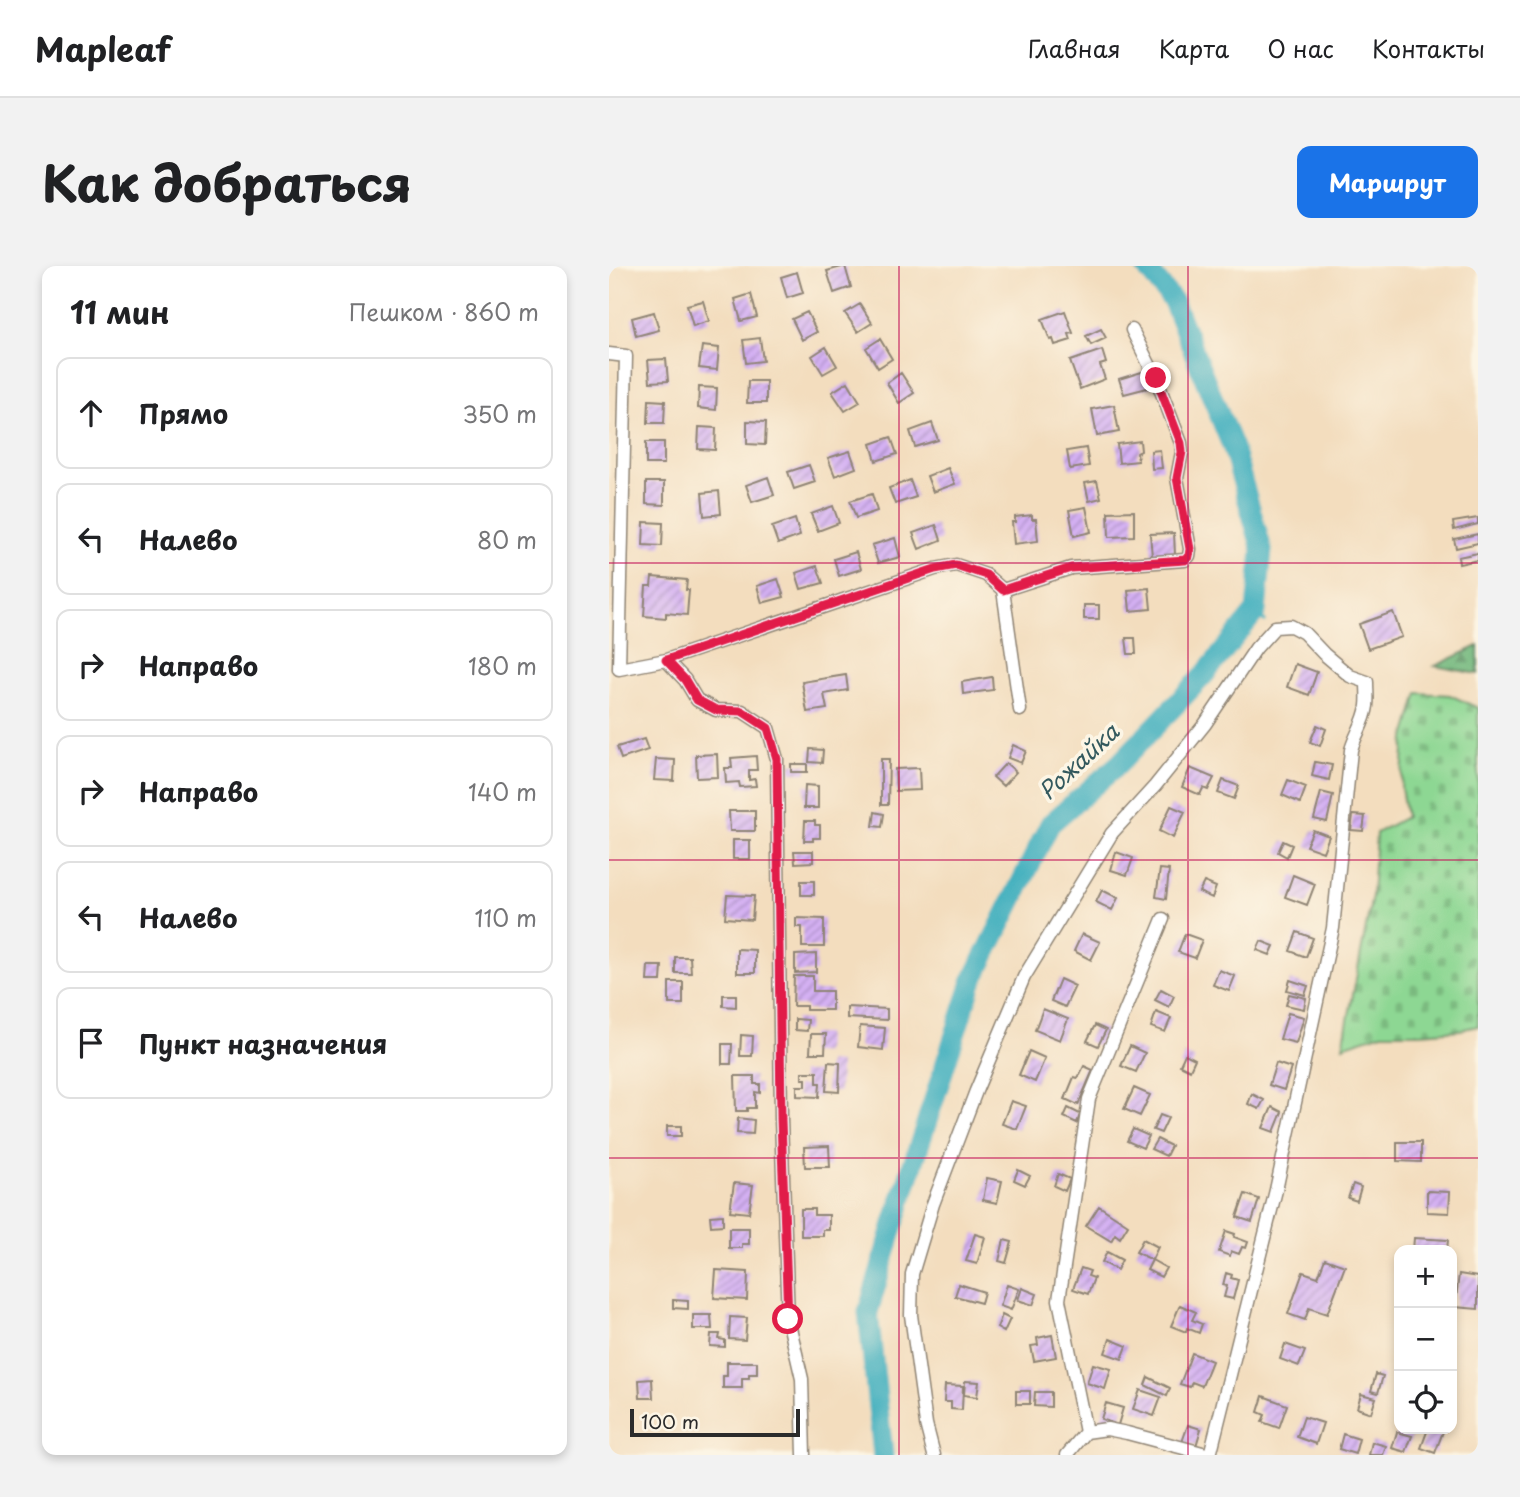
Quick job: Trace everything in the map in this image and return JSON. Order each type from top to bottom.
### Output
[{"type":"street","points":[[1003,590],[1071,568],[1185,560],[1189,556],[1177,478],[1181,443],[1156,378],[1132,330]]},
{"type":"street","points":[[609,354],[627,355],[619,669],[666,660],[935,569],[956,565],[986,575],[1003,590],[1020,709]]},
{"type":"street","points":[[934,1455],[926,1423],[911,1315],[912,1273],[938,1192],[976,1091],[1020,988],[1047,937],[1112,833],[1155,786],[1205,724],[1262,641],[1275,626],[1291,626],[1304,633],[1350,676],[1367,682],[1367,706],[1351,750],[1333,928],[1276,1190],[1210,1455],[1107,1429],[1086,1432],[1067,1455]]},
{"type":"street","points":[[666,660],[685,680],[697,700],[716,710],[742,711],[768,728],[777,759],[781,1119],[787,1306],[802,1379],[804,1455]]},
{"type":"street","points":[[1086,1432],[1059,1300],[1063,1273],[1090,1099],[1163,919]]},
{"type":"green space","points":[[1478,646],[1478,674],[1435,666]]},
{"type":"green space","points":[[1418,693],[1450,695],[1478,708],[1478,1026],[1420,1033],[1382,1033],[1343,1046],[1372,896],[1376,833],[1406,817],[1401,788],[1405,738]]},
{"type":"building","points":[[845,266],[851,287],[834,293],[827,271]]},
{"type":"building","points":[[797,272],[803,293],[787,298],[781,277]]},
{"type":"building","points":[[751,294],[757,317],[741,321],[735,299]]},
{"type":"building","points":[[703,301],[709,321],[693,326],[687,305]]},
{"type":"building","points":[[860,304],[872,323],[858,332],[845,313]]},
{"type":"building","points":[[1065,311],[1073,333],[1069,334],[1071,340],[1055,345],[1053,339],[1050,340],[1042,319]]},
{"type":"building","points":[[654,312],[659,330],[636,336],[632,318]]},
{"type":"building","points":[[807,312],[817,332],[802,340],[792,319]]},
{"type":"building","points":[[1101,329],[1106,338],[1091,345],[1086,336]]},
{"type":"building","points":[[760,338],[763,361],[746,363],[743,340]]},
{"type":"building","points":[[880,339],[892,359],[878,368],[866,348]]},
{"type":"building","points":[[702,346],[719,348],[717,370],[699,368]]},
{"type":"building","points":[[826,347],[837,366],[823,374],[812,356]]},
{"type":"building","points":[[1102,350],[1106,363],[1100,365],[1105,379],[1080,389],[1070,361]]},
{"type":"building","points":[[666,359],[668,381],[650,382],[648,360]]},
{"type":"building","points":[[1145,371],[1151,387],[1124,394],[1119,379]]},
{"type":"building","points":[[901,373],[914,393],[899,403],[887,383]]},
{"type":"building","points":[[748,381],[766,381],[766,403],[747,403]]},
{"type":"building","points":[[848,382],[860,402],[845,411],[832,392]]},
{"type":"building","points":[[699,387],[717,388],[716,410],[698,408]]},
{"type":"building","points":[[649,400],[665,401],[664,423],[648,423]]},
{"type":"building","points":[[1114,405],[1119,432],[1097,436],[1092,409]]},
{"type":"building","points":[[747,421],[766,422],[765,445],[747,444]]},
{"type":"building","points":[[932,423],[938,440],[915,447],[910,431]]},
{"type":"building","points":[[699,427],[716,428],[715,450],[698,449]]},
{"type":"building","points":[[891,437],[897,454],[876,461],[871,444]]},
{"type":"building","points":[[1140,441],[1138,461],[1119,463],[1117,444]]},
{"type":"building","points":[[646,442],[664,442],[664,464],[646,464]]},
{"type":"building","points":[[1086,448],[1089,466],[1070,469],[1067,451]]},
{"type":"building","points":[[1160,450],[1162,468],[1152,469],[1151,451]]},
{"type":"building","points":[[850,451],[856,468],[835,476],[828,458]]},
{"type":"building","points":[[809,465],[815,482],[794,489],[788,472]]},
{"type":"building","points":[[948,468],[955,484],[933,492],[927,476]]},
{"type":"building","points":[[768,477],[774,495],[752,502],[746,485]]},
{"type":"building","points":[[910,480],[916,497],[895,504],[889,488]]},
{"type":"building","points":[[1097,481],[1101,498],[1089,501],[1085,483]]},
{"type":"building","points":[[646,482],[664,482],[664,505],[646,504]]},
{"type":"building","points":[[719,491],[721,514],[704,516],[702,493]]},
{"type":"building","points":[[872,494],[877,511],[856,518],[850,501]]},
{"type":"building","points":[[833,506],[839,523],[818,531],[811,514]]},
{"type":"building","points":[[1086,507],[1091,532],[1074,536],[1069,510]]},
{"type":"building","points":[[1134,511],[1134,536],[1109,537],[1108,512]]},
{"type":"building","points":[[1032,515],[1032,519],[1036,519],[1038,541],[1014,544],[1012,522],[1015,522],[1015,517]]},
{"type":"building","points":[[1478,518],[1478,524],[1454,530],[1453,522]]},
{"type":"building","points":[[795,519],[800,536],[778,544],[772,527]]},
{"type":"building","points":[[644,522],[663,523],[662,546],[643,545]]},
{"type":"building","points":[[936,525],[941,540],[919,549],[913,533]]},
{"type":"building","points":[[1174,533],[1175,555],[1152,556],[1150,534]]},
{"type":"building","points":[[1478,534],[1478,543],[1456,548],[1454,539]]},
{"type":"building","points":[[895,538],[900,557],[878,563],[872,545]]},
{"type":"building","points":[[856,552],[861,569],[839,576],[834,559]]},
{"type":"building","points":[[1478,553],[1478,560],[1459,564],[1458,557]]},
{"type":"building","points":[[817,566],[823,583],[801,589],[796,573]]},
{"type":"building","points":[[652,577],[687,580],[687,615],[666,613],[666,618],[644,616],[646,586],[651,586]]},
{"type":"building","points":[[778,579],[784,597],[762,603],[757,586]]},
{"type":"building","points":[[1149,588],[1151,609],[1130,611],[1128,590]]},
{"type":"building","points":[[1084,605],[1099,605],[1099,619],[1084,619]]},
{"type":"building","points":[[1393,612],[1402,637],[1368,649],[1359,624]]},
{"type":"building","points":[[1126,638],[1135,638],[1136,654],[1128,654]]},
{"type":"building","points":[[1295,664],[1317,672],[1309,695],[1287,687]]},
{"type":"building","points":[[846,675],[848,690],[824,694],[827,709],[807,712],[802,682]]},
{"type":"building","points":[[992,677],[993,690],[963,694],[962,682]]},
{"type":"building","points":[[1317,725],[1326,729],[1320,746],[1310,742]]},
{"type":"building","points":[[644,739],[648,750],[621,759],[617,747]]},
{"type":"building","points":[[1013,745],[1026,751],[1021,763],[1008,758]]},
{"type":"building","points":[[810,749],[823,750],[822,763],[809,762]]},
{"type":"building","points":[[717,754],[718,777],[697,778],[696,755]]},
{"type":"building","points":[[756,756],[757,770],[749,770],[749,780],[755,779],[756,786],[740,787],[739,782],[726,783],[725,768],[732,768],[731,758]]},
{"type":"building","points":[[656,759],[675,760],[674,781],[654,780]]},
{"type":"building","points":[[881,759],[889,759],[888,805],[881,805]]},
{"type":"building","points":[[1315,762],[1332,765],[1329,780],[1312,776]]},
{"type":"building","points":[[1006,763],[1016,772],[1003,786],[993,777]]},
{"type":"building","points":[[791,764],[807,764],[807,772],[791,772]]},
{"type":"building","points":[[919,768],[920,790],[896,791],[895,769]]},
{"type":"building","points":[[1190,768],[1214,778],[1208,790],[1203,788],[1200,795],[1182,787]]},
{"type":"building","points":[[1223,780],[1239,786],[1234,799],[1218,793]]},
{"type":"building","points":[[1288,780],[1306,787],[1300,803],[1282,795]]},
{"type":"building","points":[[805,785],[818,786],[818,808],[804,808]]},
{"type":"building","points":[[1321,792],[1333,795],[1327,822],[1314,819]]},
{"type":"building","points":[[1171,806],[1185,812],[1173,838],[1159,831]]},
{"type":"building","points":[[729,811],[755,811],[755,831],[730,831]]},
{"type":"building","points":[[875,812],[884,814],[882,827],[873,826]]},
{"type":"building","points":[[1353,815],[1365,816],[1363,831],[1351,830]]},
{"type":"building","points":[[805,821],[815,821],[815,825],[820,825],[820,838],[804,841]]},
{"type":"building","points":[[1313,830],[1329,836],[1323,852],[1306,846]]},
{"type":"building","points":[[733,840],[750,840],[750,859],[733,859]]},
{"type":"building","points":[[1283,841],[1292,845],[1287,857],[1278,852]]},
{"type":"building","points":[[794,851],[813,851],[813,862],[795,863]]},
{"type":"building","points":[[1116,852],[1133,858],[1127,875],[1111,870]]},
{"type":"building","points":[[1160,869],[1169,870],[1166,899],[1156,897]]},
{"type":"building","points":[[1293,875],[1315,884],[1307,905],[1285,897]]},
{"type":"building","points":[[801,881],[814,881],[814,895],[801,895]]},
{"type":"building","points":[[1204,882],[1216,887],[1212,898],[1199,892]]},
{"type":"building","points":[[1102,890],[1118,898],[1112,910],[1096,902]]},
{"type":"building","points":[[727,895],[754,896],[752,920],[725,918]]},
{"type":"building","points":[[796,918],[824,919],[824,947],[802,947],[802,927],[796,927]]},
{"type":"building","points":[[1297,932],[1313,938],[1306,957],[1290,951]]},
{"type":"building","points":[[1082,934],[1100,942],[1091,960],[1074,951]]},
{"type":"building","points":[[1185,934],[1202,940],[1195,958],[1178,952]]},
{"type":"building","points":[[1261,941],[1274,946],[1270,955],[1257,950]]},
{"type":"building","points":[[737,949],[755,950],[755,973],[737,973]]},
{"type":"building","points":[[816,954],[816,972],[795,973],[795,955]]},
{"type":"building","points":[[675,957],[690,957],[691,973],[675,973]]},
{"type":"building","points":[[648,966],[662,966],[661,981],[647,981]]},
{"type":"building","points":[[1219,970],[1235,976],[1229,991],[1213,985]]},
{"type":"building","points":[[794,976],[813,976],[813,991],[832,991],[832,1010],[806,1010],[806,1006],[793,1006]]},
{"type":"building","points":[[1060,979],[1075,986],[1065,1007],[1051,1001]]},
{"type":"building","points":[[1290,980],[1308,986],[1305,995],[1287,990]]},
{"type":"building","points":[[669,982],[683,982],[683,1004],[669,1004]]},
{"type":"building","points":[[1161,989],[1174,996],[1169,1007],[1155,1000]]},
{"type":"building","points":[[1289,994],[1306,998],[1304,1009],[1286,1005]]},
{"type":"building","points":[[723,995],[736,995],[736,1007],[723,1006]]},
{"type":"building","points":[[847,1007],[887,1009],[887,1020],[847,1018]]},
{"type":"building","points":[[1043,1009],[1068,1019],[1060,1040],[1035,1030]]},
{"type":"building","points":[[1156,1012],[1171,1018],[1165,1032],[1151,1027]]},
{"type":"building","points":[[1288,1013],[1304,1017],[1296,1043],[1280,1039]]},
{"type":"building","points":[[795,1019],[808,1020],[807,1031],[795,1030]]},
{"type":"building","points":[[1095,1025],[1106,1030],[1098,1046],[1087,1041]]},
{"type":"building","points":[[860,1026],[885,1028],[883,1050],[858,1047]]},
{"type":"building","points":[[811,1034],[826,1034],[825,1053],[810,1053]]},
{"type":"building","points":[[741,1035],[753,1036],[752,1056],[740,1056]]},
{"type":"building","points":[[722,1044],[732,1044],[731,1064],[722,1064]]},
{"type":"building","points":[[1130,1046],[1145,1053],[1136,1072],[1121,1066]]},
{"type":"building","points":[[1029,1051],[1045,1058],[1035,1082],[1019,1075]]},
{"type":"building","points":[[1185,1054],[1195,1059],[1190,1070],[1180,1065]]},
{"type":"building","points":[[828,1062],[840,1063],[839,1092],[826,1091]]},
{"type":"building","points":[[1276,1063],[1291,1068],[1284,1090],[1269,1085]]},
{"type":"building","points":[[1084,1066],[1093,1070],[1078,1105],[1065,1099],[1074,1077],[1078,1078]]},
{"type":"building","points":[[802,1072],[817,1072],[817,1083],[820,1083],[819,1097],[797,1096],[797,1086],[806,1086]]},
{"type":"building","points":[[735,1076],[754,1076],[754,1084],[760,1084],[760,1093],[755,1092],[755,1108],[736,1111]]},
{"type":"building","points":[[1134,1088],[1150,1095],[1140,1116],[1124,1109]]},
{"type":"building","points":[[1252,1094],[1264,1100],[1259,1109],[1248,1104]]},
{"type":"building","points":[[1011,1101],[1026,1106],[1017,1129],[1002,1124]]},
{"type":"building","points":[[1272,1107],[1282,1112],[1274,1132],[1263,1128]]},
{"type":"building","points":[[1068,1108],[1080,1114],[1077,1123],[1064,1117]]},
{"type":"building","points":[[1160,1115],[1168,1118],[1161,1133],[1153,1130]]},
{"type":"building","points":[[738,1118],[754,1120],[753,1134],[737,1133]]},
{"type":"building","points":[[667,1126],[681,1126],[681,1136],[667,1136]]},
{"type":"building","points":[[1133,1129],[1149,1136],[1143,1148],[1127,1141]]},
{"type":"building","points":[[1157,1139],[1171,1146],[1166,1156],[1151,1149]]},
{"type":"building","points":[[1397,1142],[1421,1142],[1421,1162],[1397,1161]]},
{"type":"building","points":[[829,1146],[830,1167],[805,1167],[804,1147]]},
{"type":"building","points":[[1018,1170],[1030,1176],[1025,1185],[1014,1180]]},
{"type":"building","points":[[1058,1174],[1070,1179],[1065,1191],[1054,1186]]},
{"type":"building","points":[[987,1178],[1002,1181],[997,1203],[983,1200]]},
{"type":"building","points":[[734,1183],[753,1185],[749,1213],[730,1211]]},
{"type":"building","points":[[1353,1184],[1361,1187],[1357,1201],[1348,1198]]},
{"type":"building","points":[[1427,1191],[1450,1192],[1449,1213],[1427,1212]]},
{"type":"building","points":[[1245,1194],[1259,1199],[1252,1222],[1237,1217]]},
{"type":"building","points":[[1099,1206],[1128,1225],[1120,1238],[1115,1234],[1111,1241],[1086,1226]]},
{"type":"building","points":[[801,1209],[814,1209],[814,1215],[829,1215],[829,1230],[823,1230],[823,1236],[801,1236]]},
{"type":"building","points":[[723,1215],[723,1225],[711,1226],[710,1216]]},
{"type":"building","points":[[729,1228],[749,1228],[749,1244],[742,1244],[742,1248],[729,1248]]},
{"type":"building","points":[[1226,1231],[1248,1242],[1239,1254],[1231,1251],[1230,1256],[1219,1252]]},
{"type":"building","points":[[975,1234],[985,1237],[977,1264],[966,1261]]},
{"type":"building","points":[[1414,1238],[1448,1240],[1448,1245],[1413,1245]]},
{"type":"building","points":[[1143,1239],[1158,1247],[1152,1260],[1136,1252]]},
{"type":"building","points":[[1004,1240],[1012,1242],[1006,1263],[999,1261]]},
{"type":"building","points":[[1107,1252],[1122,1260],[1117,1270],[1102,1262]]},
{"type":"building","points":[[1325,1259],[1345,1266],[1327,1314],[1309,1308],[1305,1320],[1288,1314],[1303,1272],[1318,1277]]},
{"type":"building","points":[[1152,1260],[1166,1268],[1161,1277],[1147,1270]]},
{"type":"building","points":[[1081,1268],[1090,1271],[1088,1276],[1094,1278],[1088,1294],[1073,1289]]},
{"type":"building","points":[[716,1270],[748,1272],[747,1300],[714,1298]]},
{"type":"building","points":[[1226,1273],[1238,1280],[1233,1299],[1224,1297]]},
{"type":"building","points":[[1459,1274],[1478,1277],[1478,1309],[1457,1307]]},
{"type":"building","points":[[959,1284],[984,1292],[981,1303],[955,1296]]},
{"type":"building","points":[[1007,1285],[1019,1289],[1011,1310],[1000,1306]]},
{"type":"building","points":[[1022,1288],[1037,1294],[1033,1305],[1018,1300]]},
{"type":"building","points":[[673,1300],[688,1301],[688,1309],[673,1308]]},
{"type":"building","points":[[1180,1305],[1196,1312],[1192,1320],[1202,1324],[1199,1333],[1187,1328],[1186,1332],[1171,1326]]},
{"type":"building","points":[[693,1315],[711,1315],[712,1329],[693,1329]]},
{"type":"building","points":[[1002,1315],[1010,1319],[1004,1332],[997,1328]]},
{"type":"building","points":[[730,1317],[747,1318],[745,1340],[729,1339]]},
{"type":"building","points":[[711,1334],[720,1334],[719,1339],[725,1340],[725,1347],[710,1346]]},
{"type":"building","points":[[1052,1335],[1056,1357],[1034,1361],[1031,1346],[1038,1345],[1037,1338]]},
{"type":"building","points":[[1110,1339],[1127,1346],[1122,1359],[1105,1353]]},
{"type":"building","points":[[1285,1344],[1305,1351],[1299,1366],[1280,1359]]},
{"type":"building","points":[[1192,1353],[1212,1361],[1202,1386],[1192,1382],[1190,1387],[1180,1384]]},
{"type":"building","points":[[727,1362],[757,1362],[757,1374],[742,1378],[742,1388],[723,1388],[723,1376],[727,1376]]},
{"type":"building","points":[[1093,1364],[1111,1369],[1105,1389],[1087,1383]]},
{"type":"building","points":[[1376,1374],[1383,1376],[1378,1393],[1371,1391]]},
{"type":"building","points":[[1148,1377],[1170,1388],[1167,1396],[1145,1385]]},
{"type":"building","points":[[652,1379],[653,1398],[640,1398],[639,1380]]},
{"type":"building","points":[[965,1381],[979,1382],[977,1397],[964,1395]]},
{"type":"building","points":[[945,1385],[963,1386],[962,1410],[951,1409],[951,1402],[944,1402]]},
{"type":"building","points":[[1140,1390],[1161,1397],[1154,1416],[1133,1409]]},
{"type":"building","points":[[1016,1391],[1030,1391],[1030,1404],[1016,1404]]},
{"type":"building","points":[[1035,1392],[1051,1392],[1051,1407],[1034,1406]]},
{"type":"building","points":[[1361,1394],[1376,1398],[1371,1413],[1357,1408]]},
{"type":"building","points":[[1263,1396],[1287,1405],[1279,1428],[1262,1422],[1265,1415],[1258,1412]]},
{"type":"building","points":[[1106,1403],[1123,1408],[1118,1425],[1101,1419]]},
{"type":"building","points":[[1304,1417],[1323,1423],[1316,1444],[1297,1437]]},
{"type":"building","points":[[1188,1425],[1201,1429],[1196,1446],[1182,1442]]},
{"type":"building","points":[[1343,1434],[1359,1439],[1355,1454],[1339,1449]]},
{"type":"building","points":[[1396,1434],[1412,1436],[1406,1452],[1392,1448]]},
{"type":"building","points":[[1426,1434],[1442,1434],[1435,1453],[1421,1448]]},
{"type":"building","points":[[1372,1442],[1386,1446],[1383,1455],[1369,1455]]},
{"type":"waterway","name":"Рожайка","points":[[883,1455],[868,1312],[972,982],[1050,824],[1119,764],[1205,674],[1256,611],[1262,550],[1233,448],[1173,301],[1145,266]]},
{"type":"waterway","points":[[1256,611],[1265,621]]},
{"type":"route","points":[[788,1319],[781,1119],[777,759],[768,728],[742,711],[716,710],[697,700],[685,680],[666,660],[935,569],[956,565],[986,575],[1003,590],[1071,568],[1185,560],[1190,549],[1177,478],[1181,443],[1156,378]]}]
